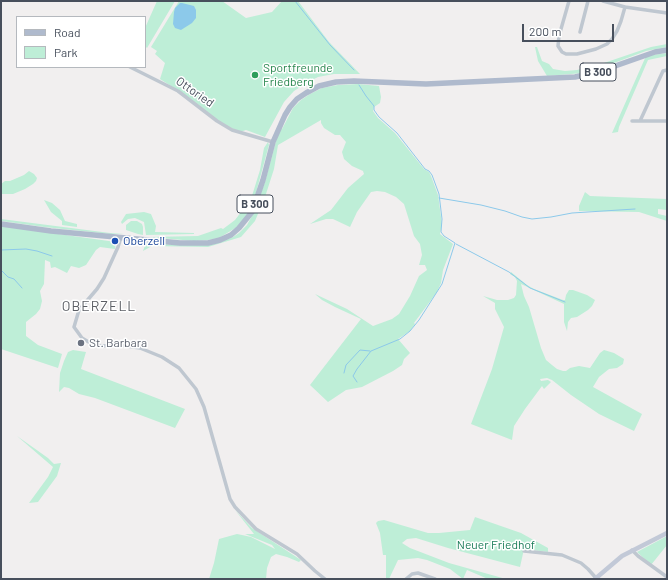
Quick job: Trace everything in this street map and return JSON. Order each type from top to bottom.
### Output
[{"type":"main road","name":"B 300","points":[[1,224],[51,231],[194,243],[214,241],[231,235],[245,222],[252,212],[263,180],[273,142],[281,121],[290,107],[306,93],[319,86],[336,82],[354,81],[426,84],[575,77],[598,72],[655,52],[667,50]]},
{"type":"main road","points":[[597,578],[614,562],[632,550],[667,532]]},
{"type":"street","points":[[569,1],[559,36],[558,46],[562,52],[571,54],[596,49],[612,39],[621,21],[623,1]]},
{"type":"street","points":[[580,32],[588,1]]},
{"type":"street","points":[[603,1],[623,6],[667,13]]},
{"type":"street","name":"Ottoried","points":[[132,68],[178,91],[226,127],[246,135],[273,142]]},
{"type":"street","points":[[640,121],[663,71],[667,70]]},
{"type":"street","points":[[632,121],[667,121]]},
{"type":"street","points":[[121,237],[104,278],[97,289],[79,310],[74,327],[82,338],[92,344],[101,346],[120,345],[140,348],[162,357],[179,368],[196,389],[204,407],[230,499],[235,507],[256,529],[297,554],[325,579]]},
{"type":"street","points":[[524,550],[562,555],[581,563],[597,578]]},
{"type":"street","points":[[632,550],[667,577]]},
{"type":"street","points":[[406,579],[412,574],[418,573],[435,579]]},
{"type":"green space","points":[[157,1],[175,1],[147,48],[146,26]]},
{"type":"green space","points":[[179,1],[222,1],[246,18],[272,12],[282,1],[298,1],[329,42],[360,74],[334,74],[318,77],[294,91],[284,102],[265,137],[246,130],[240,132],[224,125],[188,97],[160,79],[165,63],[155,54],[157,51],[151,47]]},
{"type":"green space","points":[[667,44],[667,47],[646,51],[583,73],[547,76],[538,61],[535,47],[537,47],[542,61],[549,64],[553,69],[565,71],[577,70],[601,64],[651,47]]},
{"type":"green space","points":[[667,53],[667,56],[648,60],[618,132],[612,133],[646,56]]},
{"type":"green space","points":[[358,84],[379,86],[381,97],[380,103],[374,107],[373,111],[378,118],[395,133],[424,169],[429,172],[438,195],[442,224],[440,234],[453,244],[443,270],[441,283],[437,292],[414,323],[415,324],[410,331],[398,339],[410,353],[404,359],[402,365],[362,387],[346,390],[328,402],[310,385],[361,319],[322,300],[315,294],[347,309],[373,326],[392,319],[399,314],[410,296],[419,276],[427,270],[425,265],[419,265],[422,255],[420,244],[414,236],[404,204],[396,197],[385,192],[371,192],[357,212],[350,227],[333,219],[326,219],[310,224],[331,210],[348,188],[364,174],[363,171],[352,166],[344,159],[342,152],[346,142],[340,135],[335,135],[324,128],[321,120],[278,145],[274,169],[265,197],[255,221],[241,237],[208,247],[152,246],[143,251],[146,243],[180,245],[220,242],[239,233],[247,225],[253,214],[265,182],[279,130],[282,129],[293,108],[301,100],[322,88],[338,85]]},
{"type":"green space","points":[[268,142],[269,145],[254,200],[249,213],[237,227],[219,238],[208,240],[194,241],[149,237],[198,236],[221,228],[223,229],[235,220],[251,199],[260,170],[264,148]]},
{"type":"green space","points":[[29,171],[37,178],[33,184],[13,194],[1,194],[1,184],[5,181],[10,181],[24,175]]},
{"type":"green space","points":[[585,192],[590,196],[667,199],[667,210],[658,209],[658,214],[667,216],[667,221],[639,212],[579,211],[579,206]]},
{"type":"green space","points":[[44,200],[52,203],[60,210],[65,221],[77,224],[77,227],[62,225],[62,221],[51,212]]},
{"type":"green space","points":[[144,212],[151,214],[156,226],[155,232],[194,234],[146,235],[144,222],[135,218],[128,219],[122,224],[121,222],[126,214]]},
{"type":"green space","points":[[1,219],[110,233],[124,233],[110,234],[44,227],[1,221]]},
{"type":"green space","points":[[131,221],[137,221],[142,224],[143,235],[126,230],[126,225]]},
{"type":"green space","points":[[1,226],[116,242],[115,249],[100,247],[96,250],[86,265],[79,268],[71,266],[67,273],[55,267],[51,268],[50,262],[45,260],[44,284],[40,291],[42,301],[40,309],[26,322],[26,336],[38,345],[62,354],[58,368],[1,349]]},
{"type":"green space","points":[[511,272],[534,289],[563,300],[565,300],[569,290],[573,290],[587,295],[595,300],[588,310],[577,317],[571,318],[568,322],[567,331],[564,322],[564,304],[521,284],[546,360],[557,369],[566,371],[570,368],[579,366],[590,368],[600,353],[604,350],[614,353],[624,359],[623,364],[617,368],[609,369],[599,377],[593,387],[642,414],[634,431],[599,414],[552,380],[547,378],[540,379],[541,381],[548,380],[551,382],[544,389],[542,386],[525,409],[514,426],[512,440],[471,424],[492,369],[504,327],[495,309],[495,303],[483,296],[497,300],[508,300],[514,298],[516,295],[517,281],[515,277],[510,274]]},
{"type":"green space","points":[[73,350],[86,352],[81,369],[185,409],[175,428],[95,398],[79,394],[69,388],[64,387],[59,392],[60,373],[64,361],[68,352]]},
{"type":"green space","points":[[17,436],[54,464],[61,463],[57,476],[38,502],[29,503],[48,477],[53,467]]},
{"type":"green space","points":[[235,510],[252,528],[301,560],[299,562],[276,554],[271,557],[267,568],[266,579],[209,579],[219,539],[237,534],[251,537],[275,549],[272,545],[245,534],[254,534]]},
{"type":"green space","name":"Neuer Friedhof","points":[[475,517],[521,533],[548,548],[548,552],[524,549],[520,567],[416,538],[407,539],[402,543],[410,548],[449,563],[506,579],[488,579],[467,570],[463,579],[450,569],[418,558],[398,560],[389,579],[386,579],[386,555],[383,555],[380,533],[376,523],[378,521],[384,520],[428,533],[439,533],[470,530]]},
{"type":"green space","points":[[667,536],[667,545],[651,565],[637,552]]},
{"type":"water","points":[[180,3],[194,6],[196,10],[196,18],[192,23],[181,30],[175,28],[173,24],[175,8]]},
{"type":"waterway","points":[[295,1],[330,45],[354,70]]},
{"type":"waterway","points":[[357,382],[353,376],[371,351],[400,339],[410,331],[419,320],[442,284],[455,243],[444,236],[441,232],[442,219],[439,194],[432,175],[425,169],[397,133],[379,117],[374,110],[374,106],[359,85]]},
{"type":"waterway","points":[[439,198],[481,205],[532,219],[572,213],[635,209]]},
{"type":"waterway","points":[[456,244],[509,272],[530,288],[565,302]]},
{"type":"waterway","points":[[1,250],[26,249],[52,256]]},
{"type":"waterway","points":[[1,270],[8,277],[14,279],[22,288]]},
{"type":"waterway","points":[[344,373],[346,365],[360,350],[370,351]]},
{"type":"place","name":"Sportfreunde Friedberg","points":[[255,75]]},
{"type":"place","name":"Oberzell","points":[[115,241]]},
{"type":"place","name":"St. Barbara","points":[[81,343]]},
{"type":"district","name":"OBERZELL","points":[[99,306]]}]
